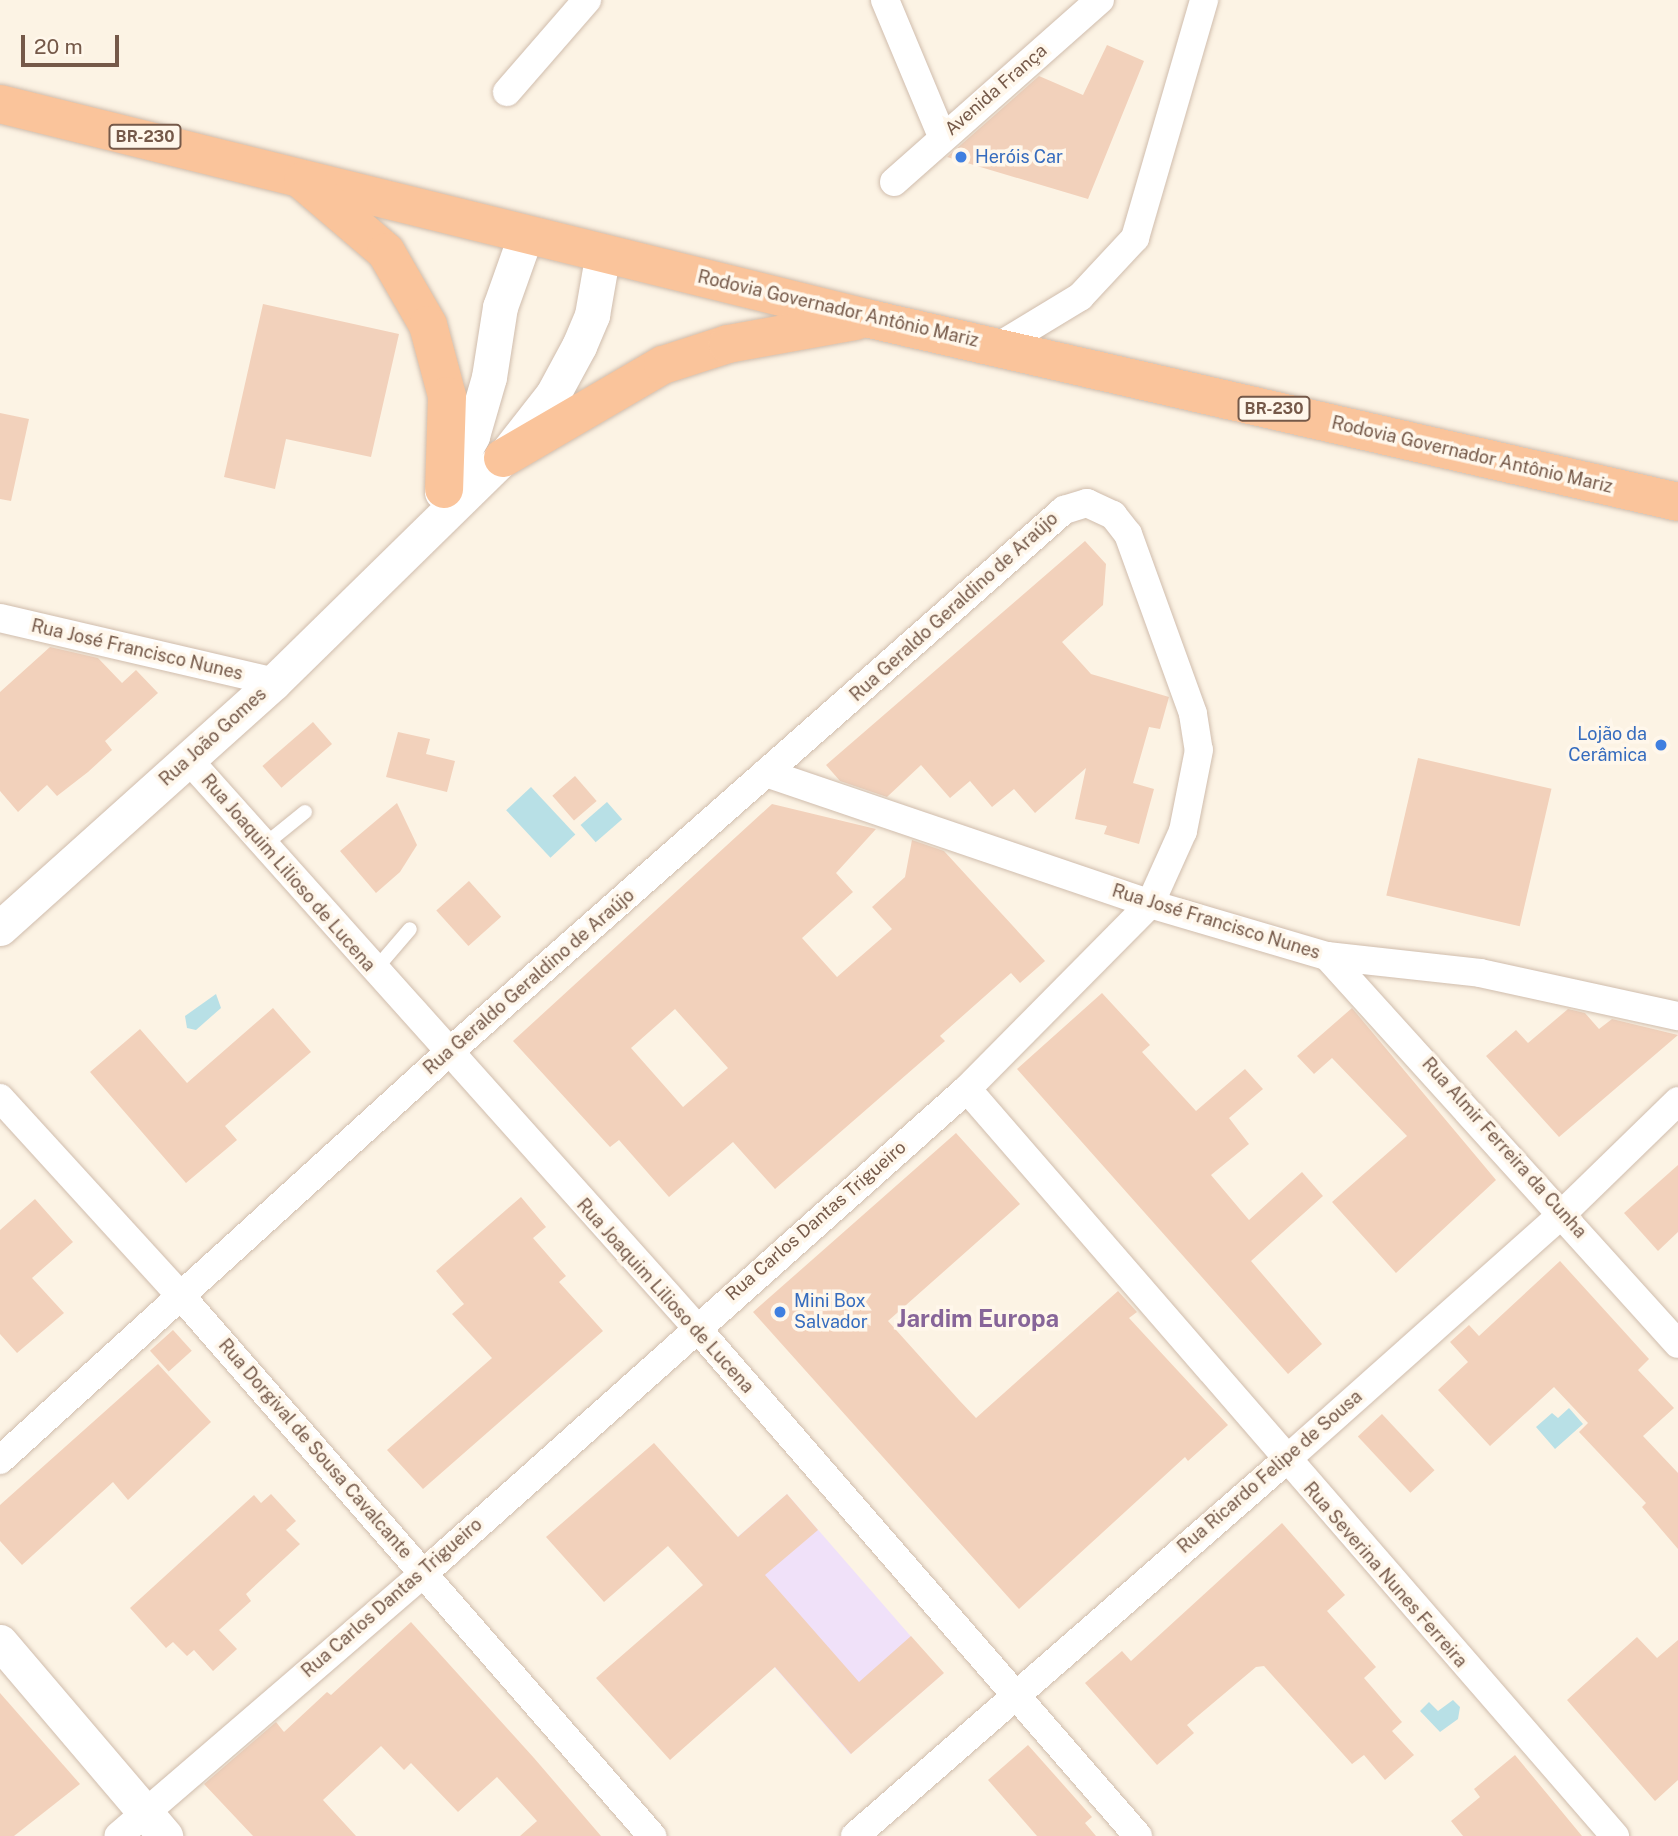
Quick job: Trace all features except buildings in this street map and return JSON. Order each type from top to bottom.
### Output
[{"type":"highway","name":"Rodovia Governador Antônio Mariz","points":[[0,104],[290,171],[526,234],[870,319],[999,346],[1678,502]]},
{"type":"highway","points":[[290,171],[386,252],[428,325],[447,396],[444,489]]},
{"type":"highway","points":[[503,458],[663,365],[728,344],[870,319]]},
{"type":"street","points":[[507,92],[587,0]]},
{"type":"street","points":[[885,0],[942,136]]},
{"type":"street","name":"Avenida França","points":[[894,182],[942,136],[1100,0]]},
{"type":"street","points":[[999,346],[1080,297],[1135,238],[1204,0]]},
{"type":"street","points":[[418,538],[472,436],[489,377],[500,307],[526,234]]},
{"type":"street","name":"Rua João Gomes","points":[[0,928],[274,682],[418,538],[503,458],[553,394],[579,346],[592,315],[603,252]]},
{"type":"street","name":"Rua Carlos Dantas Trigueiro","points":[[118,1836],[155,1824],[424,1573],[696,1327],[967,1089],[1150,904],[1183,831],[1196,783],[1193,714],[1128,534],[1100,506],[1064,510]]},
{"type":"street","name":"Rua Geraldo Geraldino de Araújo","points":[[0,1460],[447,1054],[1064,510]]},
{"type":"street","name":"Rua José Francisco Nunes","points":[[0,618],[274,682]]},
{"type":"street","name":"Rua Joaquim Lilioso de Lucena","points":[[188,759],[447,1054],[696,1327],[1013,1696],[1138,1836]]},
{"type":"street","name":"Rua José Francisco Nunes","points":[[766,774],[1150,904],[1327,956],[1480,973],[1678,1016]]},
{"type":"street","name":"Rua Almir Ferreira da Cunha","points":[[1327,956],[1564,1212],[1678,1344]]},
{"type":"street","name":"Rua Severina Nunes Ferreira","points":[[967,1089],[1285,1461],[1615,1836]]},
{"type":"street","name":"Rua Dorgival de Sousa Cavalcante","points":[[0,1098],[181,1296],[652,1836]]},
{"type":"street","name":"Rua Ricardo Felipe de Sousa","points":[[855,1836],[1285,1461],[1564,1212],[1678,1101]]},
{"type":"street","points":[[0,1642],[155,1824]]},
{"type":"lane","points":[[263,846],[305,812]]},
{"type":"lane","points":[[374,971],[410,929]]},
{"type":"shaded area","points":[[787,1494],[943,1674],[850,1754],[694,1575]]},
{"type":"water","points":[[531,787],[575,835],[550,858],[506,810]]},
{"type":"water","points":[[607,802],[622,819],[596,842],[581,825]]},
{"type":"water","points":[[216,994],[221,1008],[196,1030],[187,1028],[185,1016]]},
{"type":"water","points":[[1569,1408],[1583,1424],[1555,1449],[1536,1427],[1552,1413],[1558,1418]]},
{"type":"water","points":[[1453,1700],[1460,1707],[1458,1719],[1440,1732],[1420,1711],[1429,1702],[1438,1711]]},
{"type":"place","name":"Heróis Car","points":[[961,157]]},
{"type":"place","name":"Lojão da Cerâmica","points":[[1661,745]]},
{"type":"place","name":"Mini Box Salvador","points":[[780,1312]]},
{"type":"district","name":"Jardim Europa","points":[[978,1319]]}]
